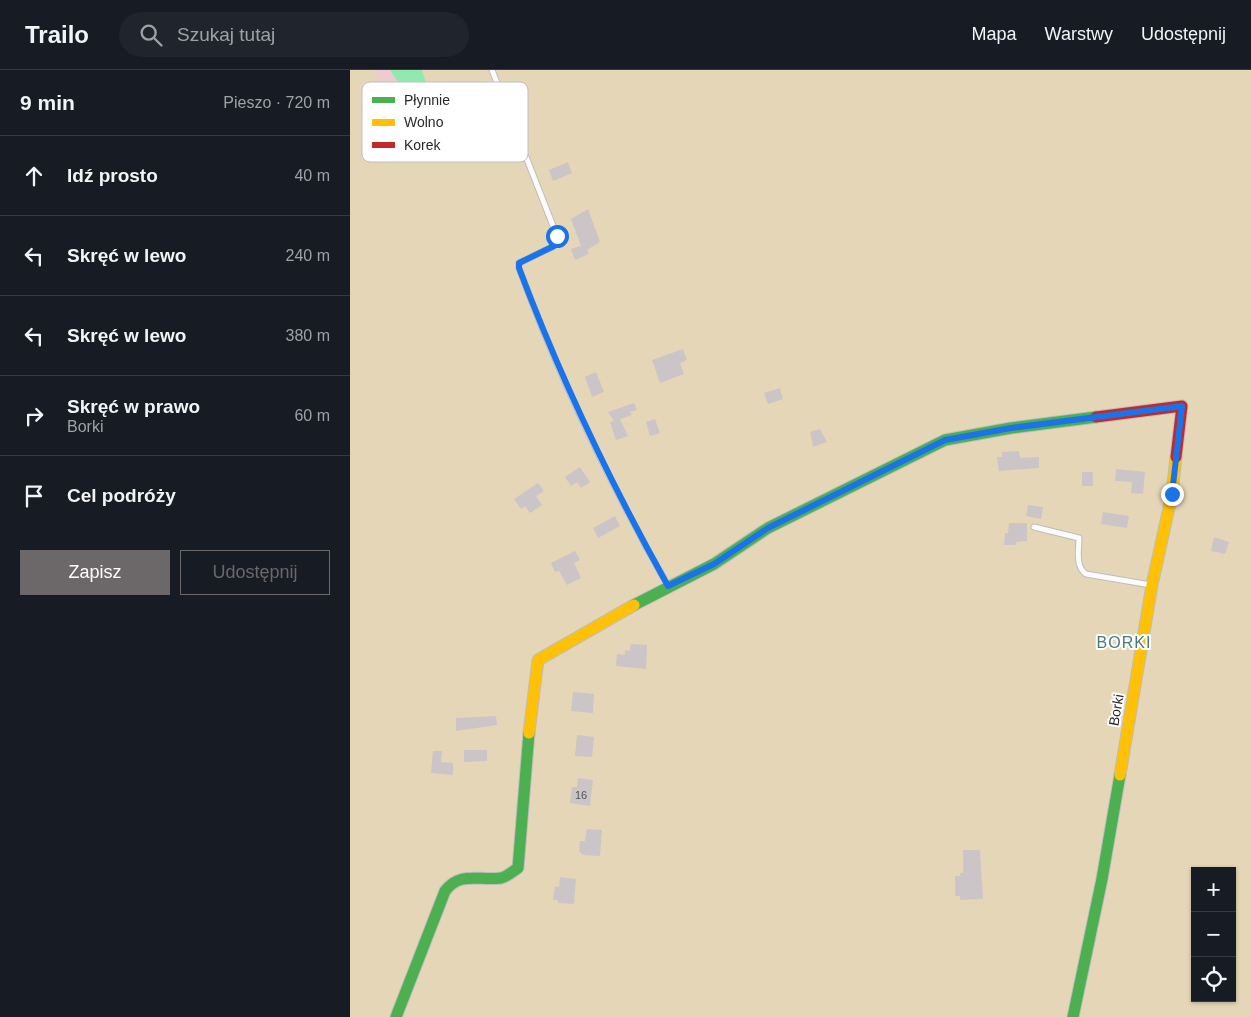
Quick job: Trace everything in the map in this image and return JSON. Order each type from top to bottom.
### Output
[{"type":"street","name":"Borki","points":[[668,586],[714,564],[768,528],[945,440],[1020,426],[1182,406],[1172,494],[1152,585],[1102,879],[1074,1017]]},
{"type":"street","points":[[396,1017],[446,891],[452,882],[469,878],[504,878],[518,868],[529,730],[538,660],[668,586]]},
{"type":"lane","points":[[492,70],[497,82]]},
{"type":"lane","points":[[528,162],[557,236],[554,246],[519,263],[519,268],[543,332],[602,461],[668,586]]},
{"type":"lane","points":[[1034,527],[1080,538],[1078,561],[1082,571],[1086,574],[1152,585]]},
{"type":"shaded area","points":[[350,70],[1251,70],[1251,1017],[350,1017]]},
{"type":"shaded area","points":[[390,70],[422,70],[426,82],[398,82]]},
{"type":"sand","points":[[374,70],[390,70],[398,82],[378,82]]},
{"type":"building","points":[[568,162],[572,173],[553,181],[549,170]]},
{"type":"building","points":[[588,209],[600,242],[587,250],[589,254],[575,260],[571,249],[581,246],[571,219]]},
{"type":"building","points":[[683,349],[687,360],[680,363],[684,374],[660,383],[652,360]]},
{"type":"building","points":[[596,372],[604,392],[592,397],[585,377]]},
{"type":"building","points":[[780,388],[783,399],[768,404],[764,393]]},
{"type":"building","points":[[634,403],[637,410],[630,412],[632,415],[620,419],[628,436],[616,440],[610,422],[614,421],[608,412]]},
{"type":"building","points":[[655,419],[660,433],[650,436],[646,422]]},
{"type":"building","points":[[820,429],[827,442],[813,447],[810,432]]},
{"type":"building","points":[[1019,451],[1020,458],[1039,457],[1039,468],[999,471],[997,457],[1002,457],[1002,452]]},
{"type":"building","points":[[580,467],[590,482],[581,488],[577,482],[571,486],[565,477]]},
{"type":"building","points":[[1116,469],[1145,472],[1143,494],[1131,493],[1132,482],[1115,481]]},
{"type":"building","points":[[1082,472],[1093,472],[1093,486],[1082,486]]},
{"type":"building","points":[[538,483],[544,491],[536,496],[542,505],[530,513],[525,506],[521,509],[514,499]]},
{"type":"building","points":[[1028,505],[1043,507],[1041,519],[1026,516]]},
{"type":"building","points":[[1103,512],[1129,516],[1127,528],[1101,524]]},
{"type":"building","points":[[615,516],[620,526],[598,538],[593,528]]},
{"type":"building","points":[[1009,523],[1027,523],[1027,541],[1016,542],[1016,545],[1004,545],[1005,533],[1008,533]]},
{"type":"building","points":[[1214,537],[1229,542],[1225,554],[1211,551]]},
{"type":"building","points":[[575,551],[580,560],[574,563],[581,578],[567,585],[559,571],[555,572],[551,563]]},
{"type":"building","points":[[631,644],[647,645],[646,669],[616,666],[617,654],[625,655],[625,650],[630,651]]},
{"type":"building","points":[[573,692],[594,694],[593,713],[571,711]]},
{"type":"building","points":[[496,716],[497,725],[456,731],[456,718]]},
{"type":"building","points":[[577,735],[594,737],[592,757],[575,756]]},
{"type":"building","points":[[464,750],[487,750],[487,761],[464,762]]},
{"type":"building","points":[[433,751],[442,751],[441,762],[453,763],[453,775],[431,773]]},
{"type":"building","points":[[578,778],[593,780],[590,806],[570,803],[572,787],[577,787]]},
{"type":"building","points":[[587,829],[602,830],[600,856],[583,855],[579,851],[580,841],[585,841]]},
{"type":"building","points":[[963,850],[980,850],[983,899],[960,900],[960,896],[955,896],[955,876],[960,876],[960,873],[963,873]]},
{"type":"building","points":[[560,877],[576,879],[574,904],[558,903],[558,900],[553,900],[555,886],[559,887]]},
{"type":"traffic: fast","points":[[634,605],[714,564],[768,528],[945,440],[1011,428],[1096,417]]},
{"type":"traffic: fast","points":[[396,1017],[445,891],[457,881],[470,878],[501,878],[518,868],[529,733]]},
{"type":"traffic: fast","points":[[1073,1017],[1102,879],[1120,775]]},
{"type":"traffic: slow","points":[[1120,775],[1152,585],[1172,494],[1176,457]]},
{"type":"traffic: slow","points":[[529,733],[538,660],[634,605]]},
{"type":"traffic: jam","points":[[1096,417],[1182,406],[1176,457]]},
{"type":"district","name":"BORKI","points":[[1124,642]]},
{"type":"route","points":[[557,236],[557,242],[554,246],[519,263],[519,268],[543,332],[602,461],[668,586],[714,564],[768,528],[945,440],[1011,428],[1111,414],[1170,410],[1182,406],[1172,494]]}]
